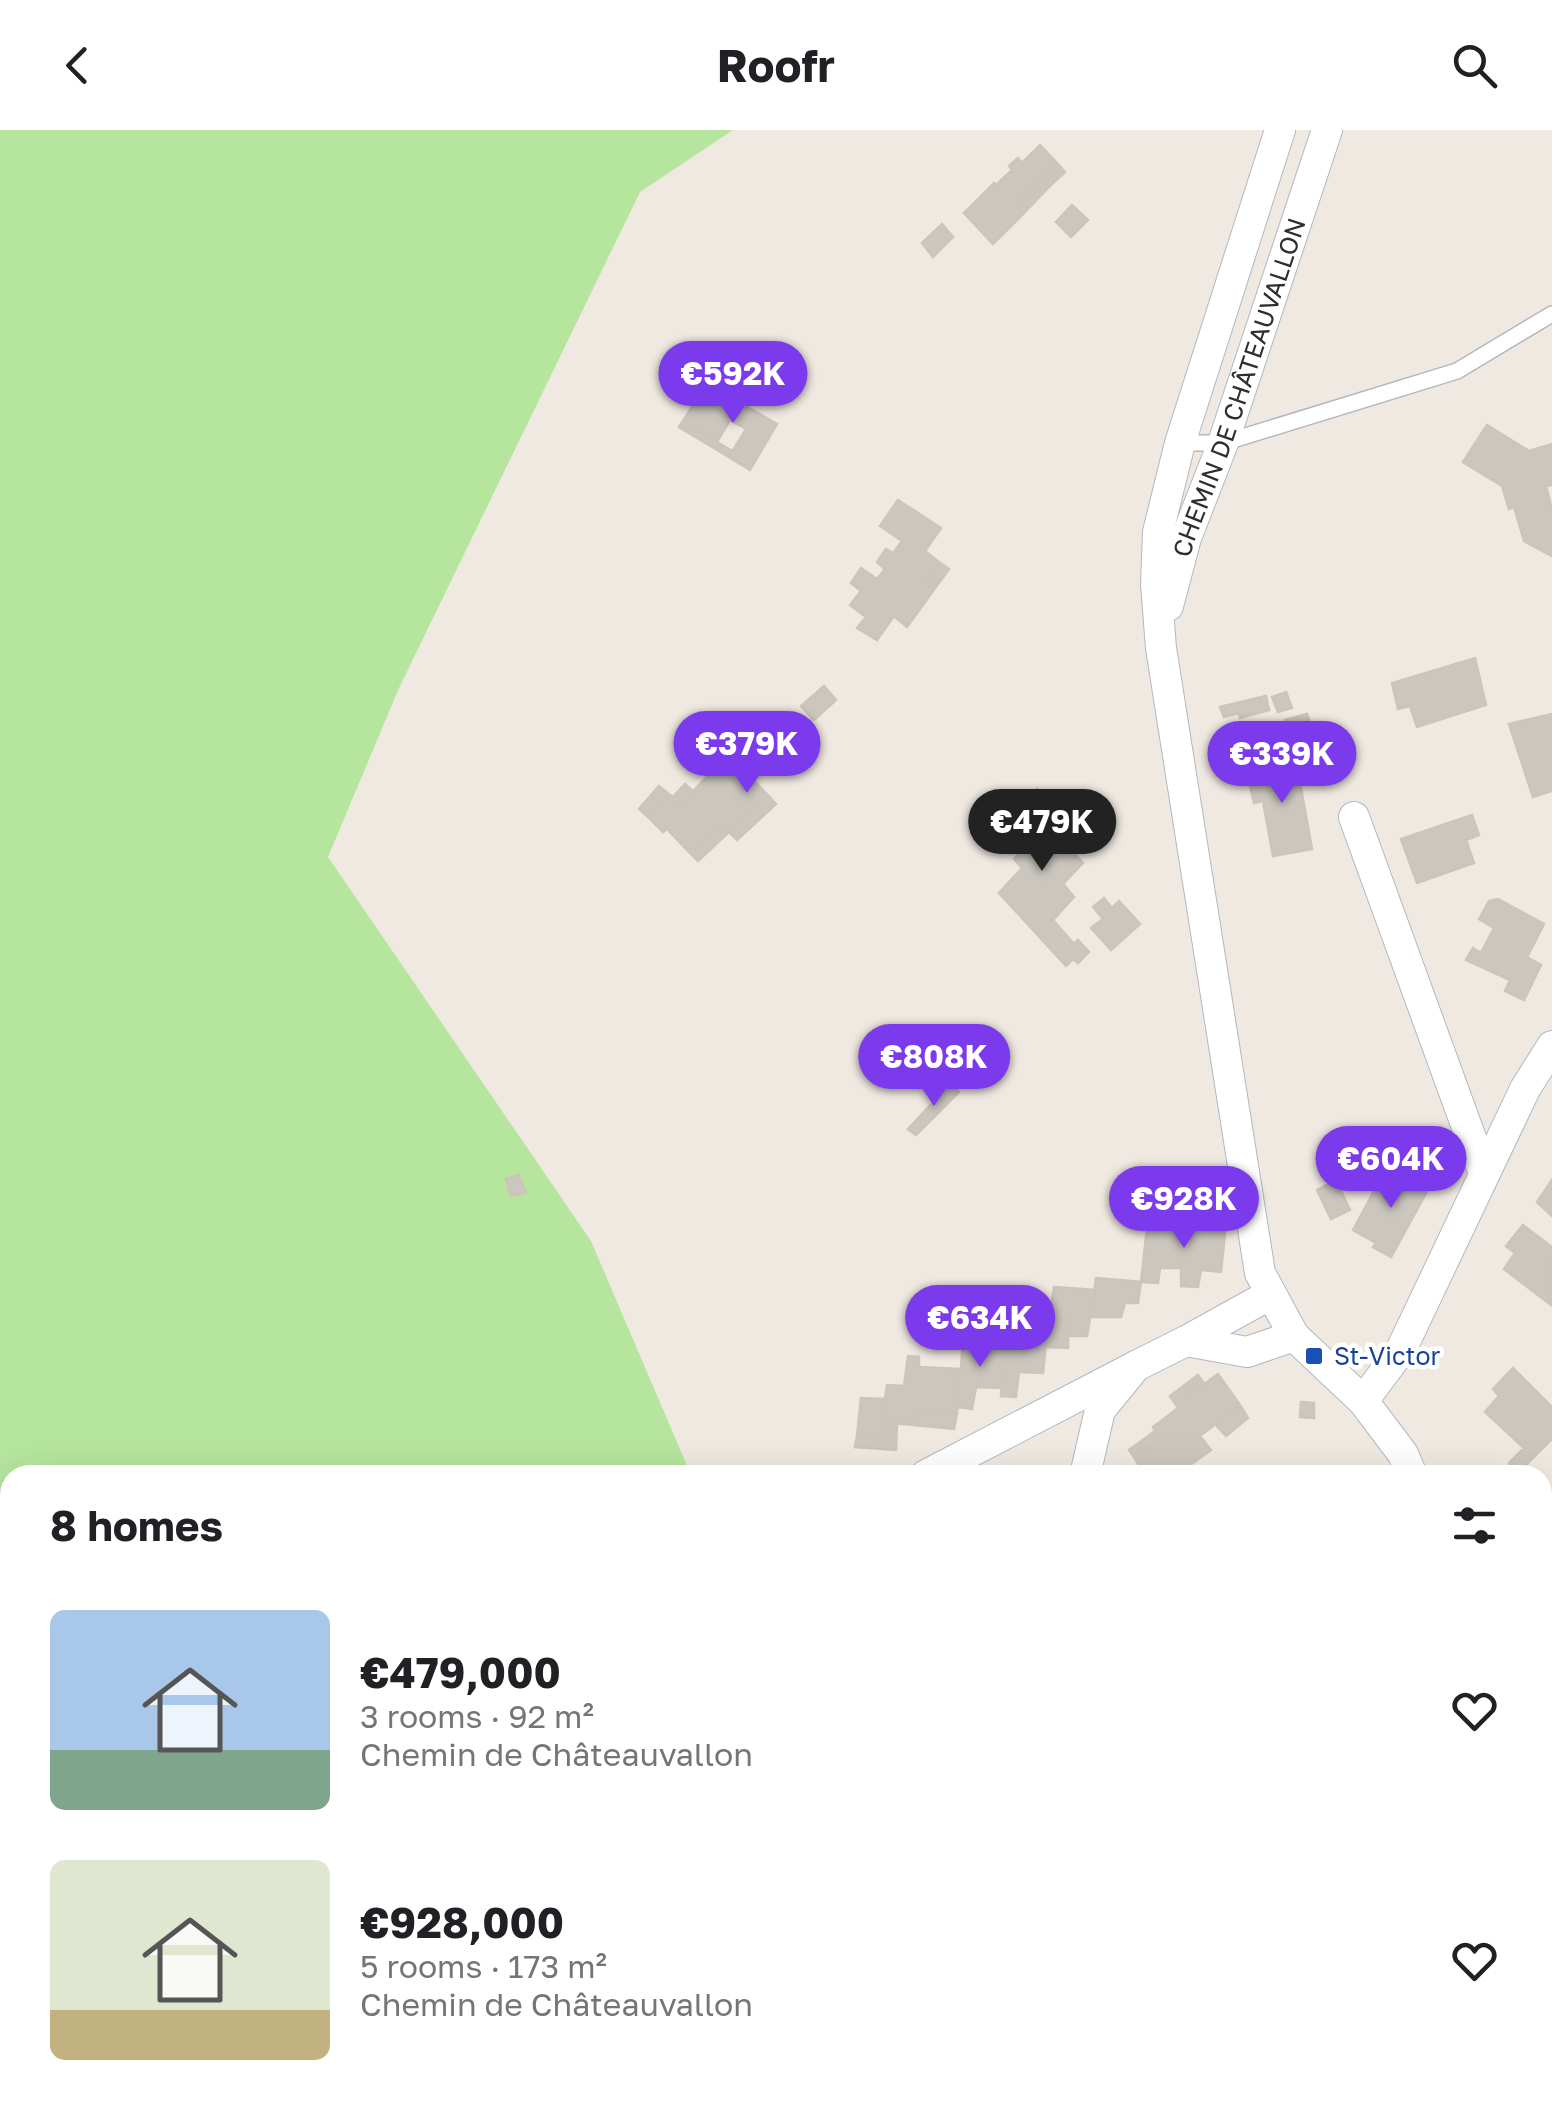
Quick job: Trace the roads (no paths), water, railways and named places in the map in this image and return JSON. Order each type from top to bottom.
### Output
[{"type":"street","name":"CHEMIN DE CHÂTEAUVALLON","points":[[1280,130],[1180,443],[1158,532],[1156,584],[1161,648],[1257,1254],[1269,1295],[1294,1336],[1363,1401],[1408,1465]]},
{"type":"street","name":"CHEMIN DE CHÂTEAUVALLON","points":[[1161,648],[1171,587],[1224,443],[1326,130]]},
{"type":"street","points":[[1354,817],[1484,1174]]},
{"type":"street","points":[[1363,1401],[1401,1350],[1525,1090],[1552,1046]]},
{"type":"street","points":[[945,1465],[1269,1295]]},
{"type":"street","points":[[1186,1340],[1247,1352],[1294,1336]]},
{"type":"street","points":[[1086,1465],[1100,1410],[1136,1366]]},
{"type":"lane","points":[[1180,443],[1224,443],[1457,371],[1552,314]]},
{"type":"place","name":"St-Victor","points":[[1314,1356]]}]
